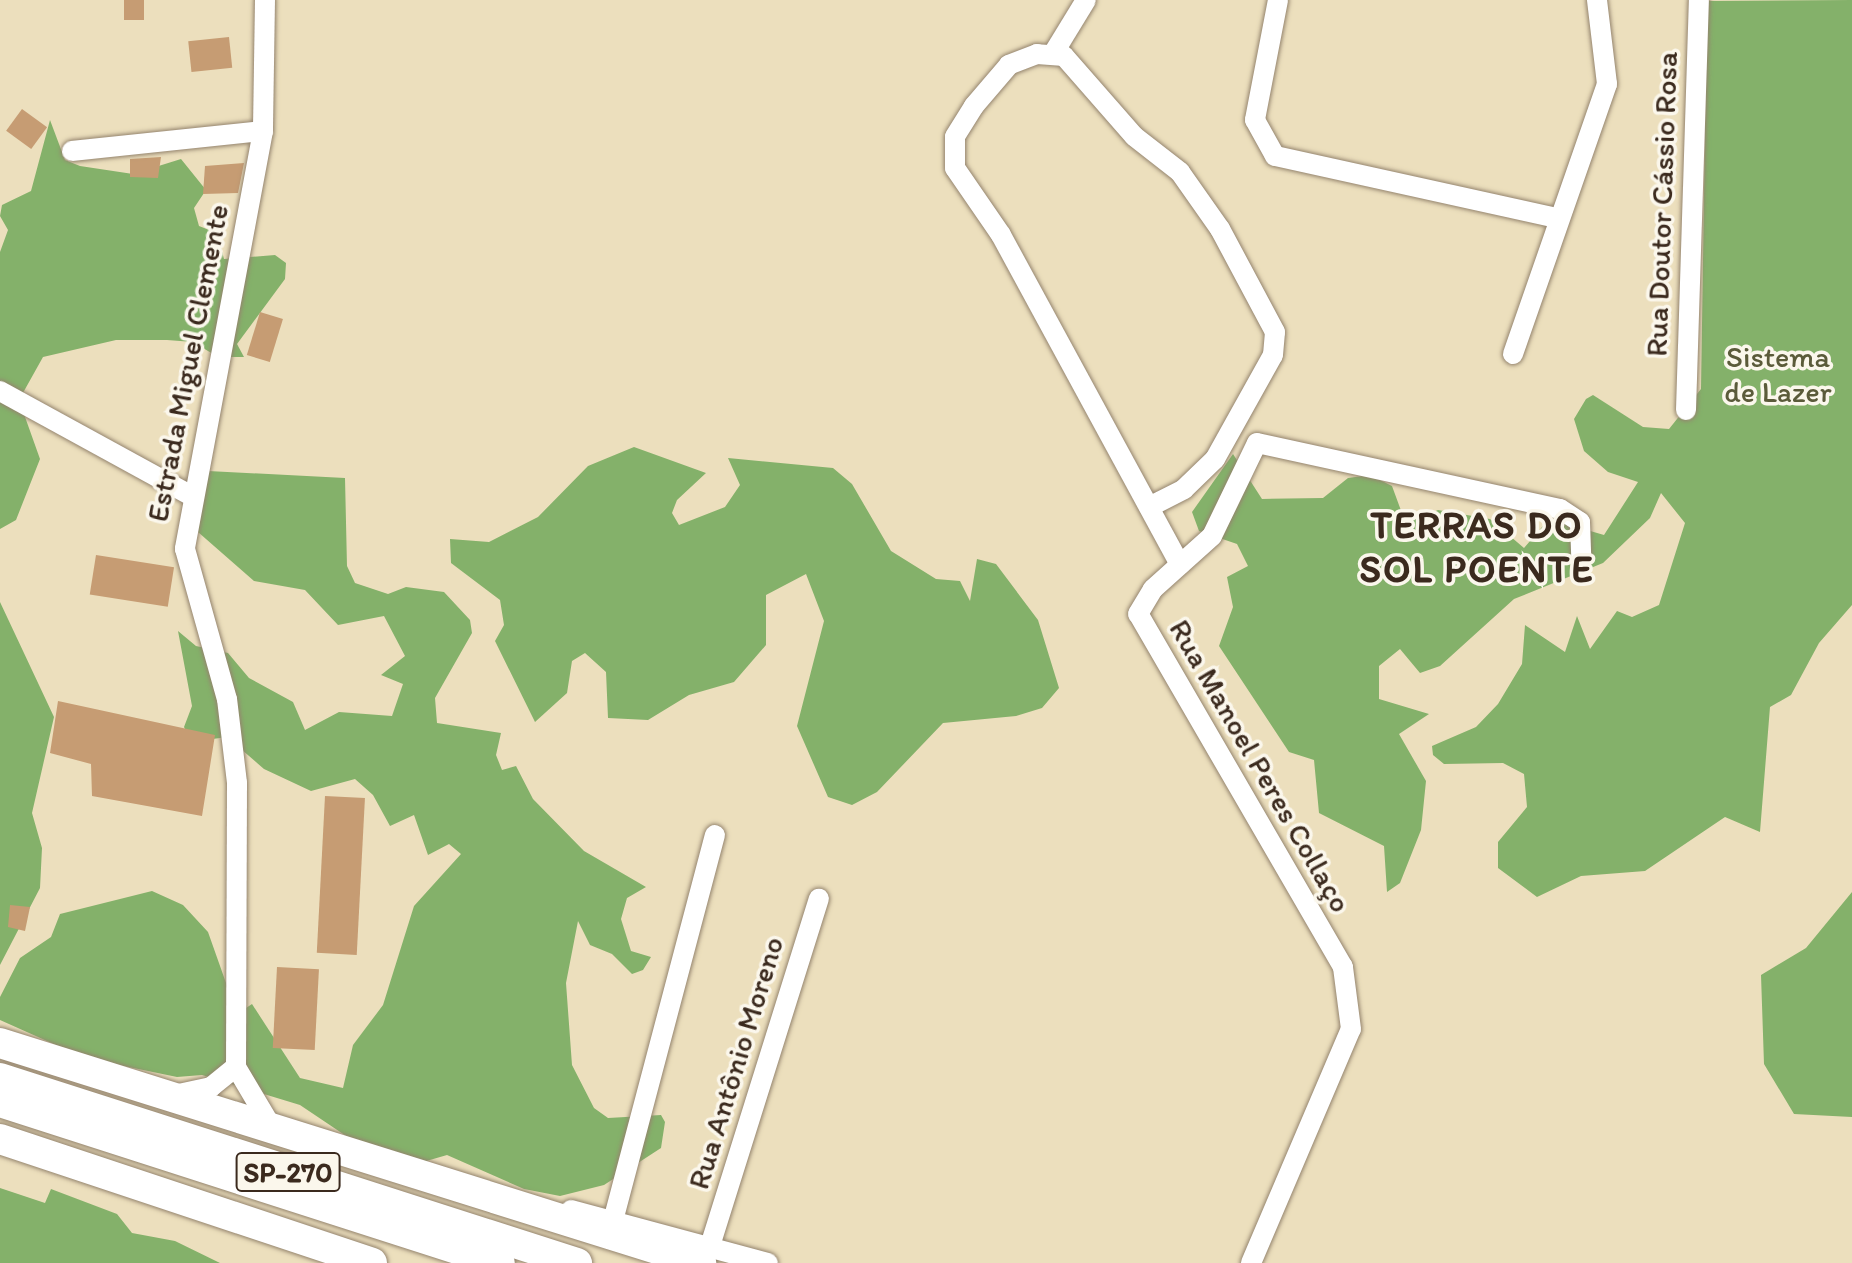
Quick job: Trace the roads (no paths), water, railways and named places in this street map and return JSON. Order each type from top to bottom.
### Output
[{"type":"highway","name":"SP-270","points":[[0,1043],[480,1196],[706,1254]]},
{"type":"highway","name":"SP-270","points":[[0,1078],[577,1263]]},
{"type":"highway","name":"SP-270","points":[[0,1102],[500,1263]]},
{"type":"highway","name":"SP-270","points":[[0,1139],[372,1263]]},
{"type":"street","name":"Estrada Miguel Clemente","points":[[265,0],[263,131],[190,495],[186,574],[227,699],[237,783],[236,1067],[249,1101],[278,1133]]},
{"type":"street","points":[[1053,54],[1086,0]]},
{"type":"street","points":[[1278,0],[1255,120],[1275,156],[1558,218]]},
{"type":"street","points":[[1513,354],[1607,84],[1597,0]]},
{"type":"street","name":"Rua Doutor Cássio Rosa","points":[[1686,410],[1699,0]]},
{"type":"street","points":[[1149,507],[1184,489],[1215,459],[1273,355],[1275,332],[1220,229],[1180,172],[1134,136],[1077,68],[1053,54],[1025,57],[996,78],[952,154],[1180,565]]},
{"type":"street","points":[[72,151],[263,131]]},
{"type":"street","points":[[0,391],[190,495]]},
{"type":"street","name":"Rua Manoel Peres Collaço","points":[[1251,1263],[1351,1029],[1343,967],[1138,614],[1180,565],[1212,536],[1257,443],[1560,509],[1580,522],[1581,556]]},
{"type":"street","points":[[614,1217],[715,835]]},
{"type":"street","name":"Rua Antônio Moreno","points":[[706,1254],[819,899]]},
{"type":"street","points":[[0,1032],[47,1060]]},
{"type":"street","points":[[164,1097],[211,1087],[236,1067]]},
{"type":"street","points":[[480,1196],[614,1217],[706,1254],[768,1263]]},
{"type":"district","name":"TERRAS DO SOL POENTE","points":[[1477,548]]},
{"type":"park label","name":"Sistema de Lazer","points":[[1778,374]]}]
